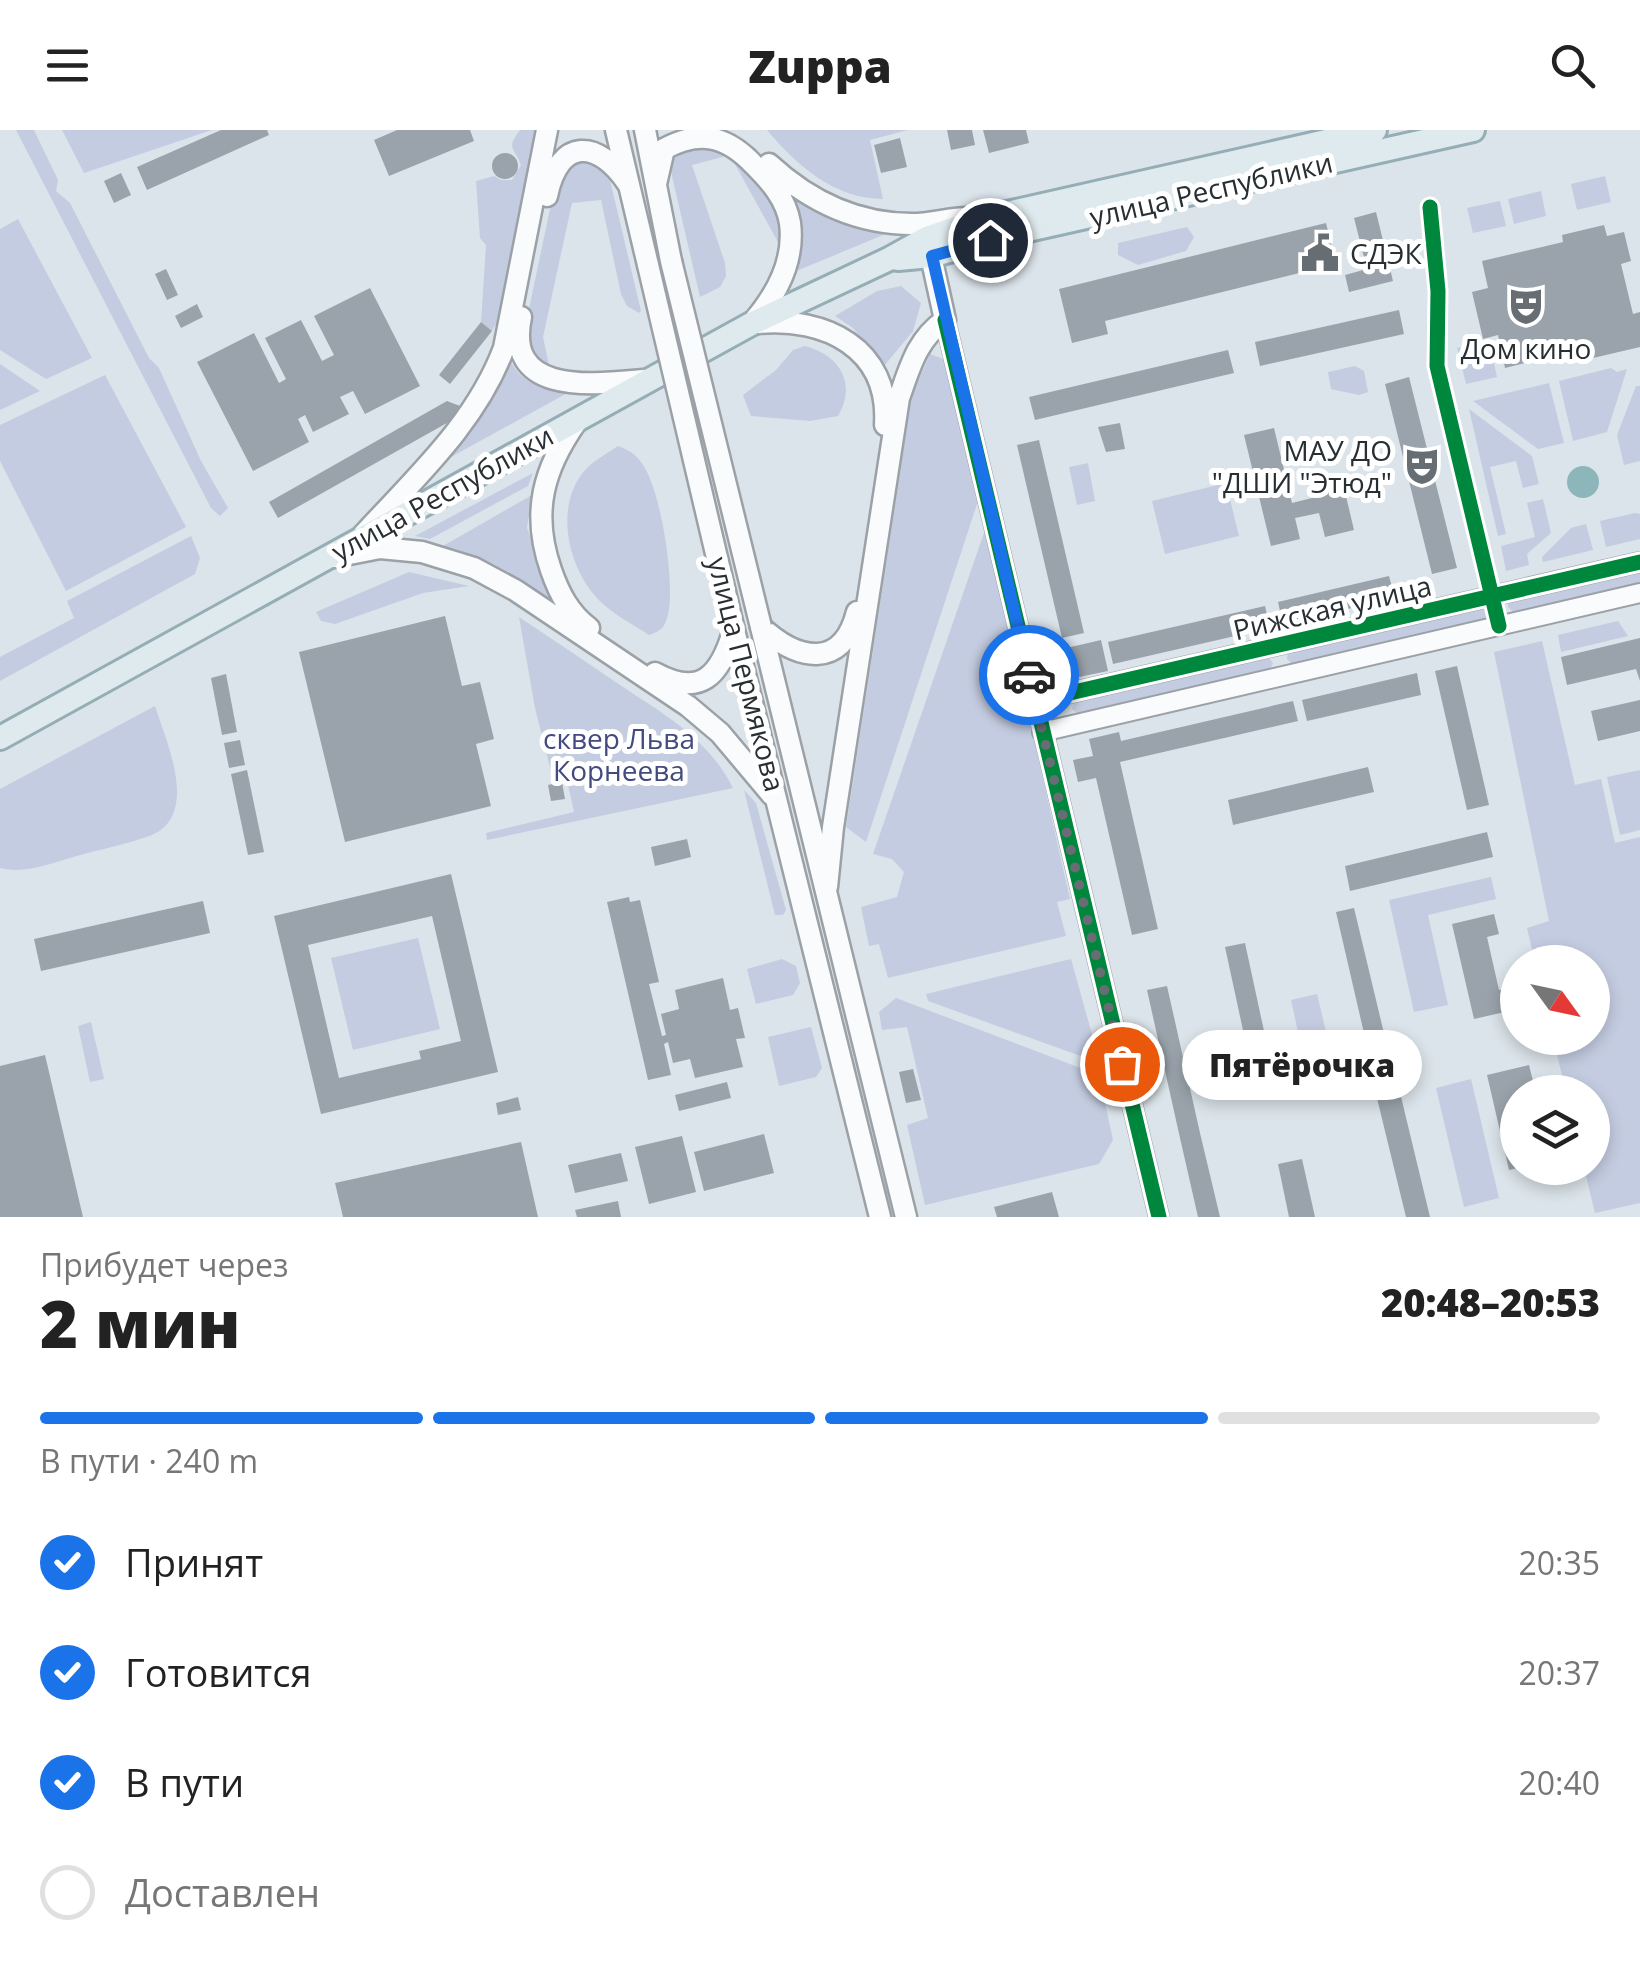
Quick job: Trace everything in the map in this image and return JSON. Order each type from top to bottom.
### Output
[{"type":"main road","points":[[363,535],[448,442],[494,374],[504,348],[547,130]]},
{"type":"main road","name":"улица Пермякова","points":[[616,130],[734,630],[880,1217]]},
{"type":"main road","name":"улица Пермякова","points":[[645,130],[671,261],[906,1217]]},
{"type":"main road","points":[[738,130],[803,193],[845,213],[899,224],[985,218]]},
{"type":"main road","name":"улица Республики","points":[[0,738],[646,380],[750,324],[889,260],[927,238],[985,218],[1374,130]]},
{"type":"main road","name":"улица Республики","points":[[889,260],[932,256],[1019,232],[1473,130]]},
{"type":"main road","points":[[656,184],[664,149],[683,134],[706,131],[727,138],[772,183],[790,221],[788,258],[774,296],[750,324]]},
{"type":"main road","points":[[628,184],[611,162],[588,150],[563,157],[550,182],[518,331],[519,349],[524,361],[546,377],[582,384],[646,380]]},
{"type":"main road","points":[[827,887],[900,398],[913,356],[929,331],[945,320],[932,256]]},
{"type":"main road","points":[[750,324],[804,323],[851,343],[878,376],[886,402],[856,617],[848,638],[828,654],[801,654],[779,643],[761,627]]},
{"type":"main road","points":[[579,418],[553,462],[540,516],[545,554],[557,588],[578,620],[676,683],[691,685],[715,672],[734,630]]},
{"type":"main road","points":[[322,559],[380,548],[422,552],[474,568],[516,590],[710,724],[744,758],[780,806]]},
{"type":"street","points":[[1430,206],[1438,292],[1437,366],[1499,626]]},
{"type":"street","points":[[945,320],[1160,1217]]},
{"type":"street","name":"Рижская улица","points":[[1035,701],[1640,562]]},
{"type":"street","name":"Рижская улица","points":[[1042,732],[1640,593]]},
{"type":"green space","points":[[16,130],[34,130],[58,180],[56,191],[70,203],[149,358],[159,368],[201,461],[228,508],[220,516],[211,508]]},
{"type":"green space","points":[[62,130],[212,130],[84,173]]},
{"type":"green space","points":[[520,130],[535,130],[497,322],[492,331],[481,322],[486,245],[480,238],[476,181],[494,176],[512,180],[521,165],[512,145]]},
{"type":"green space","points":[[767,130],[908,130],[870,140],[883,199],[849,193],[818,178]]},
{"type":"green space","points":[[691,139],[716,143],[739,159],[766,194],[779,229],[779,244],[730,155],[692,165],[726,276],[720,287],[700,297],[668,159],[676,148]]},
{"type":"green space","points":[[573,158],[595,163],[610,180],[641,311],[627,306],[621,294],[601,200],[572,203],[543,337],[549,365],[530,353],[525,328],[556,180]]},
{"type":"green space","points":[[1605,176],[1611,202],[1577,210],[1571,184]]},
{"type":"green space","points":[[1541,191],[1546,216],[1514,224],[1508,199]]},
{"type":"green space","points":[[795,199],[832,220],[888,233],[794,272],[800,238]]},
{"type":"green space","points":[[1500,201],[1506,226],[1473,233],[1467,208]]},
{"type":"green space","points":[[18,219],[92,358],[46,379],[0,350],[0,229]]},
{"type":"green space","points":[[1187,227],[1194,237],[1186,251],[1138,265],[1118,255],[1118,243]]},
{"type":"green space","points":[[901,286],[921,303],[913,331],[884,366],[853,328],[835,316],[877,291]]},
{"type":"green space","points":[[1489,340],[1497,377],[1466,384],[1457,348]]},
{"type":"green space","points":[[805,346],[828,356],[842,372],[846,393],[838,416],[810,421],[751,416],[743,395],[776,370],[793,350]]},
{"type":"green space","points":[[930,354],[944,359],[978,501],[866,842],[846,827],[912,395]]},
{"type":"green space","points":[[510,360],[528,381],[571,391],[442,462],[488,400]]},
{"type":"green space","points":[[0,364],[40,391],[0,410]]},
{"type":"green space","points":[[1355,366],[1364,371],[1368,392],[1359,395],[1331,389],[1328,372]]},
{"type":"green space","points":[[1611,368],[1617,372],[1627,369],[1607,432],[1573,441],[1559,381]]},
{"type":"green space","points":[[105,375],[186,527],[66,591],[0,461],[0,425]]},
{"type":"green space","points":[[1549,383],[1564,443],[1538,449],[1473,401]]},
{"type":"green space","points":[[1636,386],[1640,386],[1640,461],[1624,465],[1617,435]]},
{"type":"green space","points":[[1469,409],[1532,456],[1539,484],[1523,488],[1516,461],[1490,467],[1506,534],[1498,536]]},
{"type":"green space","points":[[618,446],[638,458],[650,478],[666,542],[669,607],[663,627],[649,635],[608,608],[591,591],[574,560],[567,525],[568,507],[581,475]]},
{"type":"green space","points":[[1088,463],[1095,501],[1077,505],[1069,467]]},
{"type":"green space","points":[[533,473],[528,486],[430,539],[415,536]]},
{"type":"green space","points":[[1226,483],[1239,536],[1165,554],[1152,501]]},
{"type":"green space","points":[[532,495],[527,528],[557,606],[489,562],[443,546]]},
{"type":"green space","points":[[1543,499],[1551,533],[1527,554],[1529,565],[1506,571],[1501,546],[1535,537],[1527,503]]},
{"type":"green space","points":[[1640,514],[1640,539],[1606,547],[1600,521]]},
{"type":"green space","points":[[1586,524],[1593,550],[1543,562],[1542,557],[1571,528]]},
{"type":"green space","points":[[986,527],[1070,899],[1057,902],[1066,936],[888,978],[879,944],[869,946],[861,907],[897,897],[904,872],[892,859],[873,854]]},
{"type":"green space","points":[[191,536],[200,558],[195,574],[0,681],[0,657],[74,618],[67,601]]},
{"type":"green space","points":[[1640,567],[1640,586],[1515,614],[1508,607],[1509,600]]},
{"type":"green space","points":[[409,572],[469,586],[423,593],[335,624],[321,621],[316,612]]},
{"type":"green space","points":[[1484,607],[1488,616],[1484,622],[1294,666],[1287,659],[1288,652]]},
{"type":"green space","name":"сквер Льва Корнеева","points":[[519,617],[682,728],[711,755],[733,788],[487,840],[486,833],[574,812],[566,776],[553,779],[535,708]]},
{"type":"green space","points":[[1618,621],[1628,636],[1561,652],[1558,635]]},
{"type":"green space","points":[[1542,641],[1575,785],[1601,779],[1615,843],[1640,837],[1640,1203],[1595,1213],[1588,1185],[1610,1185],[1610,1075],[1562,1075],[1557,1055],[1610,1055],[1610,945],[1531,945],[1527,928],[1549,921],[1494,652]]},
{"type":"green space","points":[[1266,655],[1273,663],[1269,672],[1080,716],[1072,709],[1076,699]]},
{"type":"green space","points":[[155,706],[176,776],[174,811],[166,825],[144,838],[42,866],[0,868],[0,789]]},
{"type":"green space","points":[[1640,770],[1640,830],[1620,835],[1607,777]]},
{"type":"green space","points":[[744,790],[756,803],[786,910],[783,915],[775,915]]},
{"type":"green space","points":[[1491,877],[1496,899],[1428,915],[1448,1005],[1414,1012],[1389,900]]},
{"type":"green space","points":[[418,938],[440,1029],[353,1050],[331,958]]},
{"type":"green space","points":[[782,959],[796,966],[800,983],[793,995],[756,1004],[747,969]]},
{"type":"green space","points":[[1071,959],[1100,1063],[928,1001],[926,994]]},
{"type":"green space","points":[[1317,994],[1329,1044],[1302,1050],[1291,1000]]},
{"type":"green space","points":[[896,998],[1099,1075],[1113,1140],[1099,1164],[925,1205],[907,1125],[928,1118],[907,1027],[882,1030],[879,1012]]},
{"type":"green space","points":[[91,1022],[104,1079],[90,1082],[78,1026]]},
{"type":"green space","points":[[811,1027],[822,1068],[816,1077],[779,1086],[768,1037]]},
{"type":"green space","points":[[1471,1079],[1499,1198],[1464,1207],[1436,1088]]},
{"type":"shaded area","points":[[1583,466],[1594,471],[1599,482],[1594,493],[1583,498],[1572,493],[1567,482],[1572,471]]},
{"type":"building","points":[[221,130],[267,130],[269,135],[147,190],[137,167]]},
{"type":"building","points":[[397,130],[470,130],[474,141],[389,176],[374,140]]},
{"type":"building","points":[[947,130],[972,130],[975,145],[951,150]]},
{"type":"building","points":[[983,130],[1026,130],[1029,143],[989,153]]},
{"type":"building","points":[[900,138],[907,167],[881,173],[874,145]]},
{"type":"building","points":[[505,153],[514,157],[518,166],[514,175],[505,179],[496,175],[492,166],[496,157]]},
{"type":"building","points":[[121,173],[131,195],[114,203],[104,181]]},
{"type":"building","points":[[1376,212],[1393,281],[1349,292],[1345,275],[1367,269],[1354,218]]},
{"type":"building","points":[[1326,223],[1336,264],[1105,321],[1108,334],[1072,343],[1059,289]]},
{"type":"building","points":[[1604,225],[1607,236],[1624,232],[1631,261],[1621,264],[1633,314],[1640,312],[1640,347],[1576,362],[1574,351],[1505,368],[1498,335],[1483,339],[1472,292],[1488,288],[1482,261],[1563,242],[1562,235]]},
{"type":"building","points":[[166,269],[178,295],[167,300],[155,274]]},
{"type":"building","points":[[370,288],[420,386],[365,414],[353,391],[340,397],[349,414],[313,432],[305,415],[298,419],[309,442],[253,471],[197,362],[254,333],[279,383],[286,379],[265,338],[301,320],[322,361],[334,355],[314,316]]},
{"type":"building","points":[[197,304],[203,317],[181,328],[175,316]]},
{"type":"building","points":[[1399,310],[1404,334],[1260,366],[1255,342]]},
{"type":"building","points":[[481,322],[492,331],[450,384],[439,375]]},
{"type":"building","points":[[1228,350],[1234,373],[1035,420],[1029,397]]},
{"type":"building","points":[[1409,377],[1457,568],[1432,574],[1385,384]]},
{"type":"building","points":[[447,401],[460,406],[454,419],[278,518],[269,502]]},
{"type":"building","points":[[1120,423],[1125,449],[1106,452],[1098,427]]},
{"type":"building","points":[[1274,428],[1292,503],[1316,497],[1313,482],[1341,475],[1354,530],[1325,537],[1319,513],[1295,518],[1300,539],[1271,546],[1244,435]]},
{"type":"building","points":[[1039,440],[1084,633],[1062,638],[1017,445]]},
{"type":"building","points":[[1389,576],[1395,598],[1283,624],[1278,602]]},
{"type":"building","points":[[1265,606],[1270,628],[1113,664],[1108,642]]},
{"type":"building","points":[[445,616],[462,686],[480,682],[494,739],[476,744],[491,806],[345,842],[299,652]]},
{"type":"building","points":[[1640,638],[1640,681],[1636,669],[1567,685],[1561,657]]},
{"type":"building","points":[[1101,640],[1108,671],[1065,680],[1058,650]]},
{"type":"building","points":[[1457,666],[1489,805],[1467,810],[1435,671]]},
{"type":"building","points":[[1417,673],[1421,695],[1307,721],[1302,700]]},
{"type":"building","points":[[226,674],[237,732],[222,735],[211,678]]},
{"type":"building","points":[[1640,700],[1640,731],[1598,741],[1591,711]]},
{"type":"building","points":[[1293,701],[1298,721],[1120,762],[1158,929],[1132,935],[1096,778],[1078,782],[1073,760],[1093,756],[1089,739],[1119,732],[1121,741]]},
{"type":"building","points":[[240,740],[245,765],[229,768],[224,743]]},
{"type":"building","points":[[1368,767],[1374,792],[1233,825],[1228,800]]},
{"type":"building","points":[[247,770],[264,852],[248,855],[231,774]]},
{"type":"building","points":[[562,782],[565,799],[551,801],[548,785]]},
{"type":"building","points":[[1487,832],[1493,857],[1350,891],[1345,866]]},
{"type":"building","points":[[687,839],[691,857],[655,866],[651,847]]},
{"type":"building","points":[[451,874],[498,1072],[321,1114],[274,916]],"holes":[[[432,916],[461,1041],[419,1051],[421,1059],[339,1078],[308,945]]]},
{"type":"building","points":[[629,897],[630,902],[640,900],[659,982],[649,984],[662,1036],[666,1035],[661,1014],[679,1009],[675,990],[723,978],[730,1010],[738,1008],[745,1038],[736,1039],[743,1067],[695,1078],[690,1059],[673,1063],[668,1042],[664,1044],[671,1075],[648,1080],[607,902]]},
{"type":"building","points":[[203,901],[210,933],[41,971],[34,939]]},
{"type":"building","points":[[1354,908],[1388,1050],[1369,1055],[1336,912]]},
{"type":"building","points":[[1494,914],[1499,934],[1487,937],[1500,990],[1500,1013],[1474,1019],[1452,924]]},
{"type":"building","points":[[1245,943],[1277,1091],[1257,1095],[1225,947]]},
{"type":"building","points":[[1167,986],[1220,1217],[1198,1217],[1147,990]]},
{"type":"building","points":[[45,1055],[83,1217],[0,1217],[0,1066]]},
{"type":"building","points":[[1529,1065],[1532,1075],[1500,1075],[1500,1131],[1487,1075]]},
{"type":"building","points":[[913,1069],[921,1100],[906,1103],[899,1072]]},
{"type":"building","points":[[1396,1076],[1430,1217],[1406,1217],[1373,1082]]},
{"type":"building","points":[[727,1082],[731,1098],[679,1111],[675,1095]]},
{"type":"building","points":[[518,1097],[521,1110],[498,1115],[496,1103]]},
{"type":"building","points":[[764,1134],[774,1173],[704,1191],[694,1152]]},
{"type":"building","points":[[682,1136],[696,1192],[649,1204],[635,1147]]},
{"type":"building","points":[[521,1142],[538,1217],[343,1217],[335,1183]]},
{"type":"building","points":[[621,1153],[628,1181],[575,1193],[568,1165]]},
{"type":"building","points":[[1302,1159],[1315,1217],[1289,1217],[1278,1164]]},
{"type":"building","points":[[1052,1192],[1059,1217],[997,1217],[994,1207]]},
{"type":"building","points":[[618,1201],[621,1217],[577,1217],[575,1210]]},
{"type":"cycle path","points":[[1430,207],[1438,291],[1437,366],[1499,626]]},
{"type":"cycle path","points":[[945,320],[1159,1217]]},
{"type":"cycle path","points":[[1035,701],[1640,562]]},
{"type":"way so far","points":[[1029,675],[1122,1064]]},
{"type":"place","name":"СДЭК","points":[[1320,253]]},
{"type":"place","name":"Дом кино","points":[[1526,306]]},
{"type":"place","name":"МАУ ДО \"ДШИ \"Этюд\"","points":[[1422,466]]},
{"type":"place","name":"Пятёрочка","points":[[1122,1064]]},
{"type":"route","points":[[990,240],[932,256],[1029,675]]}]
